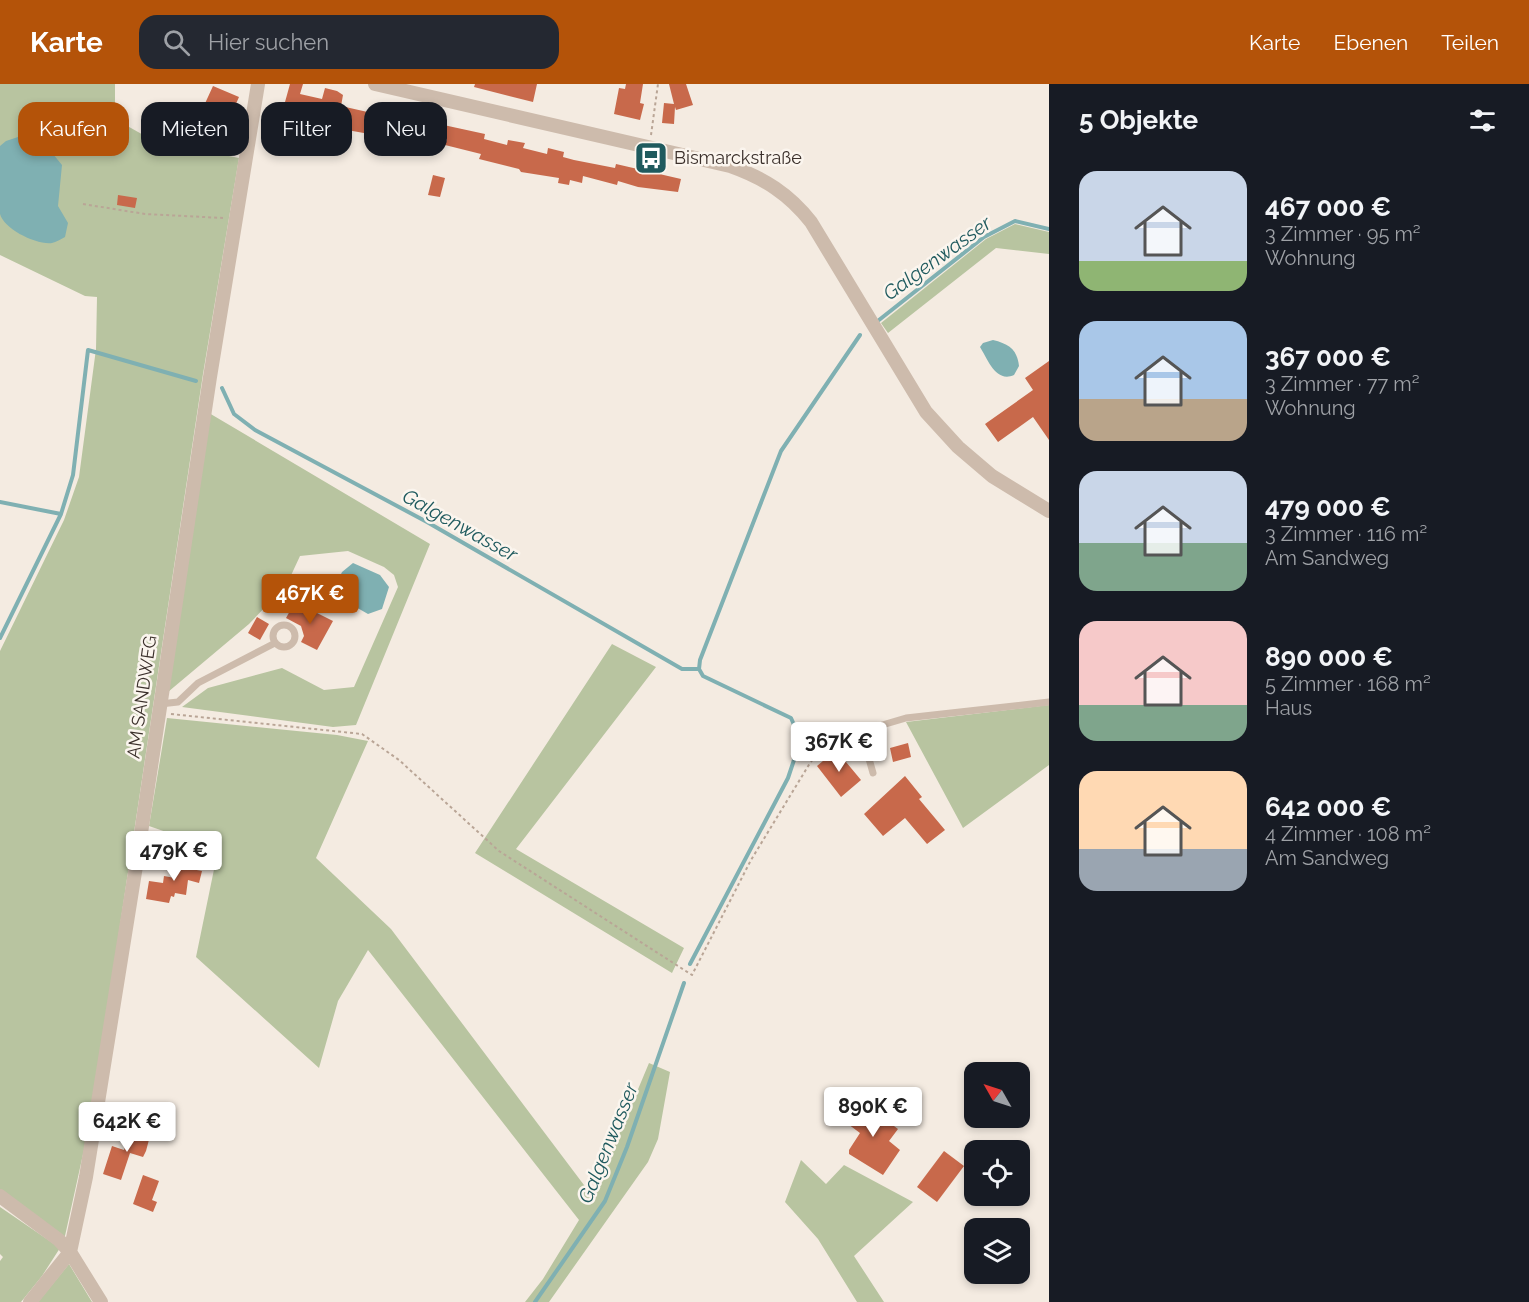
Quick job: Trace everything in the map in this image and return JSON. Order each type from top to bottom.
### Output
[{"type":"street","name":"AM SANDWEG","points":[[30,1302],[70,1252],[86,1177],[258,84]]},
{"type":"street","points":[[376,84],[711,161],[747,172],[775,187],[790,198],[811,222],[926,412],[958,447],[992,476],[1049,511]]},
{"type":"street","points":[[0,1196],[59,1240],[70,1252],[101,1302]]},
{"type":"lane","points":[[160,709],[178,702],[198,683],[275,643]]},
{"type":"lane","points":[[873,773],[866,748],[872,728],[906,718],[1049,702]]},
{"type":"path","points":[[649,147],[658,84]]},
{"type":"path","points":[[83,204],[145,214],[235,219]]},
{"type":"path","points":[[160,709],[362,734],[399,760],[499,851],[692,975],[751,860],[810,763],[823,747],[872,728]]},
{"type":"green space","points":[[0,84],[115,84],[115,102],[18,102],[18,156],[129,156],[129,127],[141,134],[141,156],[239,158],[203,374],[91,1118],[63,1245],[0,1202],[0,651],[64,520],[79,477],[96,349],[97,297],[85,296],[0,255]]},
{"type":"green space","points":[[1015,224],[1049,232],[1049,254],[996,248],[888,333],[881,323],[986,239]]},
{"type":"green space","points":[[209,413],[430,544],[356,725],[333,727],[182,707],[208,688],[282,668],[324,690],[354,687],[398,587],[394,575],[384,567],[348,551],[300,556],[287,584],[249,624],[168,692]]},
{"type":"green space","points":[[612,644],[656,667],[516,849],[684,948],[672,973],[475,853]]},
{"type":"green space","points":[[1049,705],[1049,765],[963,828],[906,722]]},
{"type":"green space","points":[[167,718],[337,735],[368,741],[316,858],[391,929],[593,1197],[649,1063],[670,1072],[658,1139],[648,1162],[549,1302],[525,1302],[543,1279],[579,1220],[368,950],[338,1001],[319,1068],[196,957],[218,850],[149,826]]},
{"type":"green space","points":[[801,1160],[826,1184],[844,1165],[913,1202],[854,1256],[884,1302],[857,1302],[818,1239],[785,1202]]},
{"type":"green space","points":[[0,1207],[60,1248],[42,1276],[21,1302],[0,1302],[0,1261],[3,1257],[0,1254]]},
{"type":"green space","points":[[69,1264],[92,1302],[38,1302]]},
{"type":"water","points":[[18,137],[18,156],[55,156],[62,165],[58,206],[68,223],[65,237],[52,243],[30,239],[14,230],[3,220],[0,214],[0,146]]},
{"type":"water","points":[[993,340],[1004,343],[1014,351],[1019,366],[1014,375],[1002,376],[990,364],[980,347],[983,343]]},
{"type":"water","points":[[353,563],[380,575],[389,587],[382,609],[368,614],[340,598],[335,587],[342,572]]},
{"type":"building","points":[[290,84],[303,84],[300,94],[322,99],[325,88],[343,95],[342,102],[285,102]]},
{"type":"building","points":[[475,84],[537,84],[533,102],[474,87]]},
{"type":"building","points":[[626,84],[643,84],[640,103],[644,104],[640,120],[614,114],[619,88],[625,89]]},
{"type":"building","points":[[669,84],[686,84],[693,105],[676,110],[675,107],[674,124],[662,123],[664,103],[674,104]]},
{"type":"building","points":[[213,86],[239,97],[237,102],[206,102]]},
{"type":"building","points":[[352,108],[364,111],[364,133],[352,131]]},
{"type":"building","points":[[447,126],[485,134],[484,139],[507,145],[508,140],[525,143],[523,148],[547,154],[548,148],[564,152],[563,157],[574,160],[615,168],[616,164],[681,179],[678,192],[638,187],[618,181],[617,185],[583,176],[582,183],[570,180],[569,185],[558,183],[559,178],[521,172],[519,169],[479,159],[481,154],[447,146]]},
{"type":"building","points":[[433,175],[445,178],[440,197],[428,195]]},
{"type":"building","points":[[118,195],[137,198],[135,208],[117,205]]},
{"type":"building","points":[[1049,361],[1049,440],[1033,417],[998,442],[985,424],[1033,390],[1025,378]]},
{"type":"building","points":[[295,602],[333,621],[317,650],[301,642],[304,636],[301,626],[286,618]]},
{"type":"building","points":[[257,617],[269,624],[260,640],[248,633]]},
{"type":"building","points":[[908,743],[911,757],[893,762],[890,748]]},
{"type":"building","points":[[836,750],[861,780],[841,797],[817,766]]},
{"type":"building","points":[[905,776],[922,797],[919,799],[945,830],[927,844],[905,818],[883,836],[864,814]]},
{"type":"building","points":[[180,851],[189,853],[186,868],[202,871],[199,883],[188,880],[186,895],[175,893],[174,897],[171,896],[169,903],[146,899],[149,881],[163,883],[164,876],[175,878]]},
{"type":"building","points":[[870,1095],[880,1103],[874,1111],[898,1129],[889,1141],[900,1150],[883,1175],[849,1154],[849,1150],[860,1133],[848,1124]]},
{"type":"building","points":[[132,1126],[151,1132],[143,1157],[130,1153],[121,1180],[103,1174],[112,1146],[124,1150]]},
{"type":"building","points":[[944,1151],[964,1166],[937,1202],[917,1187]]},
{"type":"building","points":[[143,1175],[159,1181],[152,1200],[157,1202],[153,1212],[133,1204]]},
{"type":"waterway","name":"Galgenwasser","points":[[879,320],[984,237],[1015,221],[1049,229]]},
{"type":"waterway","name":"Galgenwasser","points":[[690,964],[788,778],[797,751],[799,736],[791,718],[703,676],[699,669],[700,660],[781,451],[860,335]]},
{"type":"waterway","name":"Galgenwasser","points":[[0,638],[61,514],[73,475],[88,350],[196,381]]},
{"type":"waterway","name":"Galgenwasser","points":[[222,388],[234,414],[255,430],[427,522],[682,669],[699,669]]},
{"type":"waterway","name":"Galgenwasser","points":[[0,502],[61,514]]},
{"type":"waterway","name":"Galgenwasser","points":[[535,1302],[605,1201],[627,1147],[684,983]]},
{"type":"place","name":"Bismarckstraße","points":[[651,158]]}]
